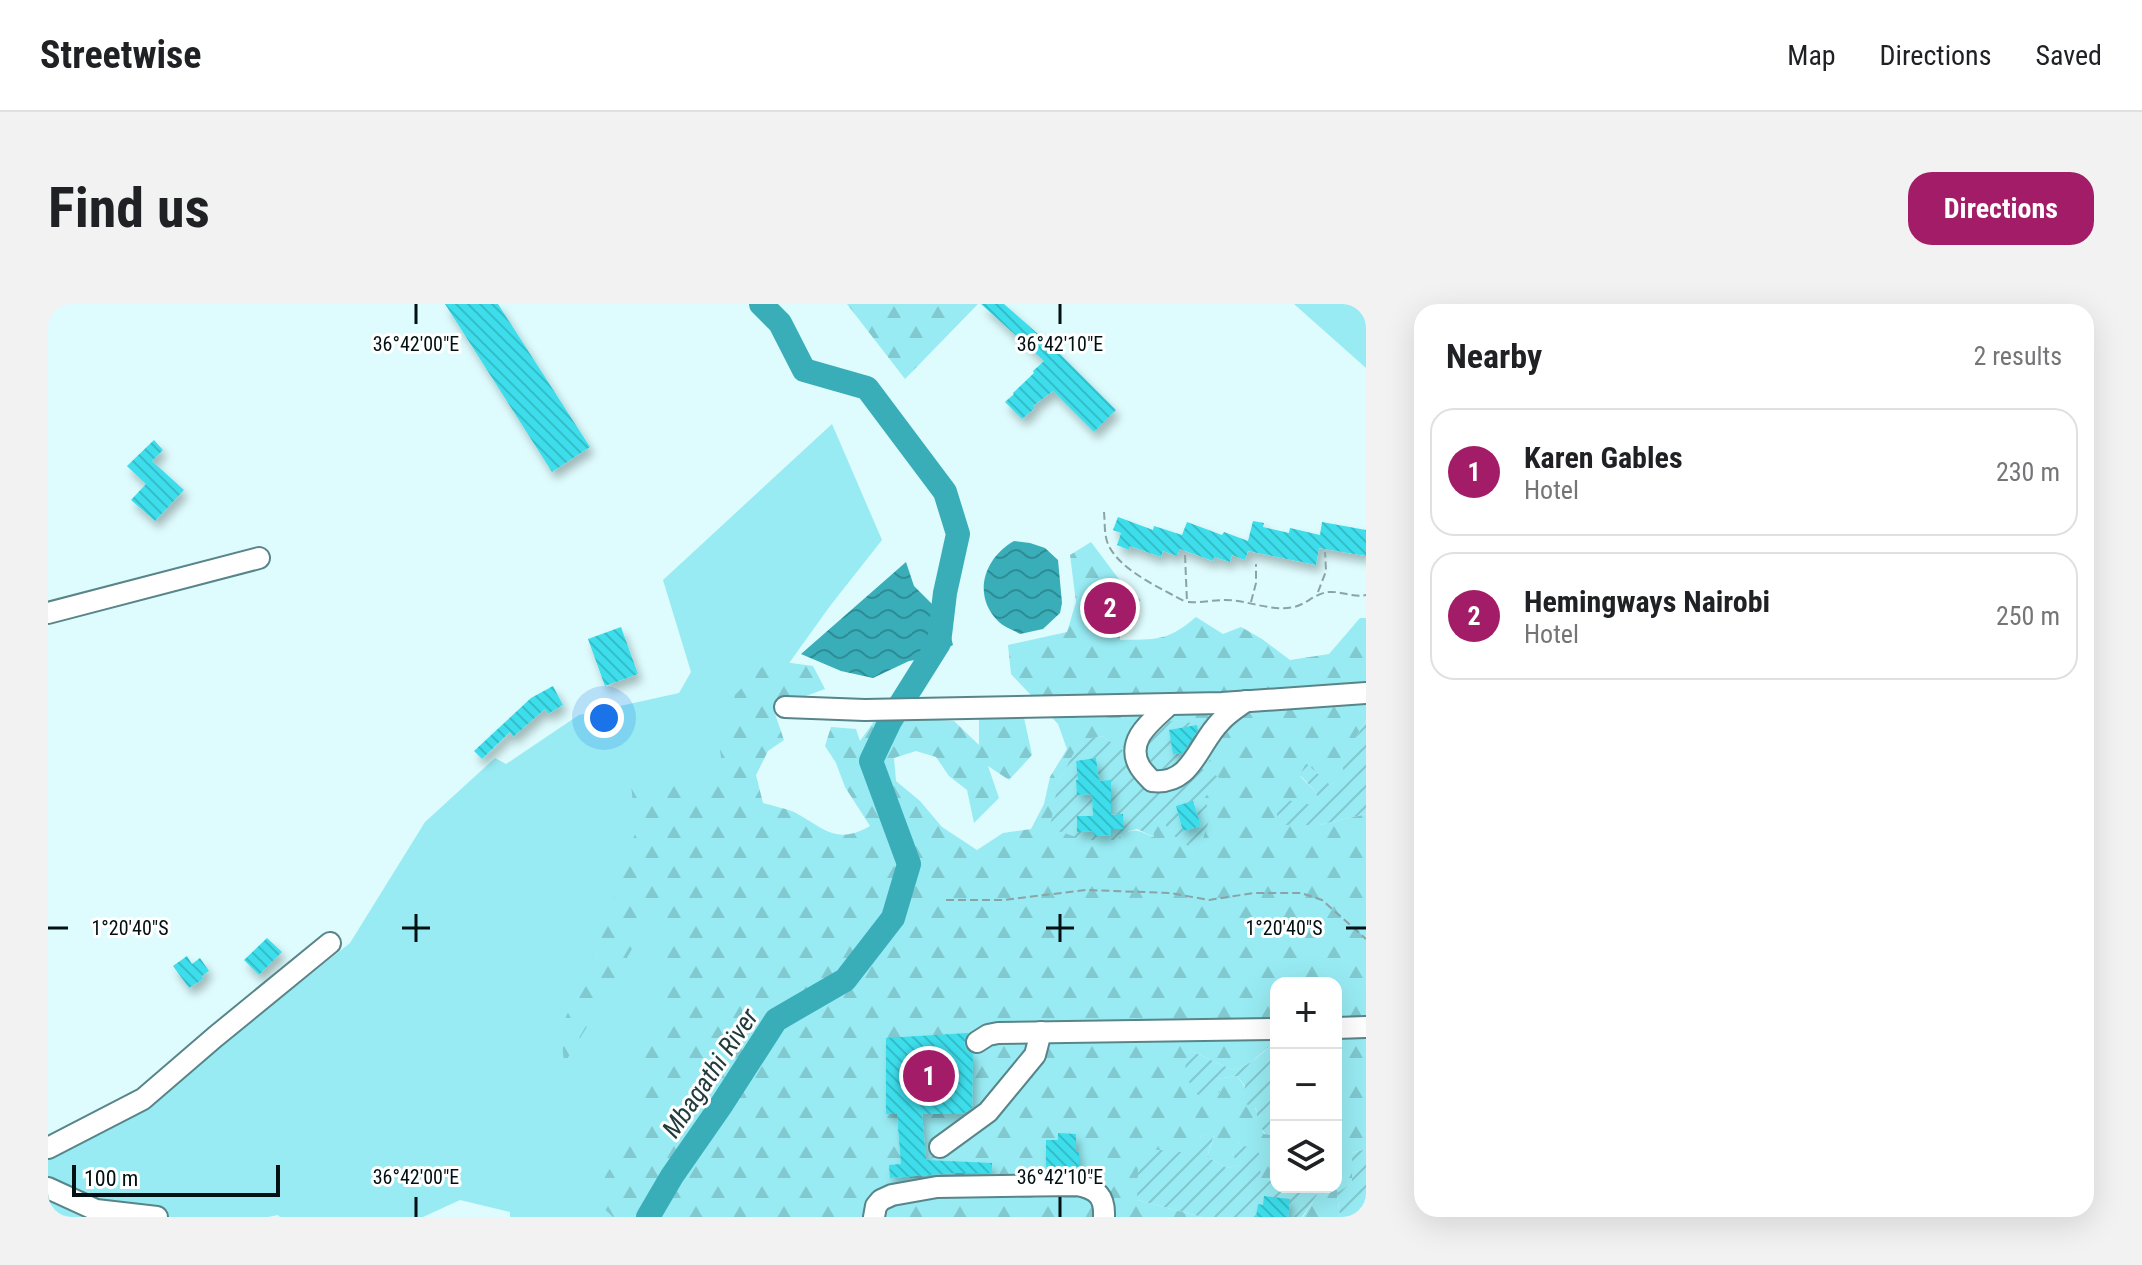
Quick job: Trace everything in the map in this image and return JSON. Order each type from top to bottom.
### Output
[{"type":"street","points":[[48,613],[259,558]]},
{"type":"street","points":[[785,707],[865,710],[1170,704],[1366,693]]},
{"type":"street","points":[[1170,704],[1143,729],[1135,746],[1138,764],[1152,781],[1163,783],[1178,778],[1219,722],[1246,701]]},
{"type":"street","points":[[48,1148],[143,1099],[330,943]]},
{"type":"street","points":[[1342,1028],[1366,1027]]},
{"type":"street","points":[[977,1042],[998,1033],[1270,1029]]},
{"type":"street","points":[[940,1147],[988,1112],[1035,1055],[1041,1032]]},
{"type":"street","points":[[874,1217],[881,1200],[937,1187],[1077,1185],[1087,1187],[1102,1198],[1104,1217]]},
{"type":"street","points":[[48,1188],[96,1210],[157,1217]]},
{"type":"path","points":[[1104,512],[1106,542],[1117,560],[1187,602],[1223,599],[1269,607],[1295,607],[1318,593],[1332,591],[1356,597],[1366,595]]},
{"type":"path","points":[[1318,593],[1326,571],[1325,552]]},
{"type":"path","points":[[1185,555],[1187,602]]},
{"type":"path","points":[[1251,604],[1256,564]]},
{"type":"path","points":[[946,900],[1003,900],[1086,890],[1170,893],[1209,900],[1254,893],[1301,893],[1322,900],[1366,939]]},
{"type":"green space","points":[[847,304],[978,304],[905,379]]},
{"type":"green space","points":[[1294,304],[1366,304],[1366,368]]},
{"type":"green space","points":[[832,424],[882,540],[787,666],[741,721],[632,1217],[510,1217],[510,1212],[460,1200],[423,1217],[48,1217],[48,1157],[155,1098],[350,943],[425,822],[495,758],[506,764],[579,715],[679,693],[691,672],[663,580]]},
{"type":"green space","points":[[1091,542],[1118,578],[1141,600],[1120,623],[1120,640],[1161,638],[1196,617],[1223,634],[1241,627],[1290,660],[1329,654],[1360,618],[1366,618],[1366,720],[1355,739],[1345,776],[1330,785],[1300,776],[1315,791],[1323,808],[1277,799],[1319,825],[1366,814],[1366,1149],[1352,1153],[1352,1183],[1342,1190],[1342,977],[1270,977],[1270,1047],[1233,1070],[1189,1050],[1216,1079],[1237,1076],[1245,1087],[1264,1134],[1270,1134],[1270,1180],[1260,1178],[1239,1143],[1232,1154],[1240,1165],[1227,1168],[1207,1157],[1214,1136],[1203,1134],[1191,1153],[1137,1200],[1202,1217],[613,1217],[596,1201],[605,1177],[644,1110],[637,1065],[655,1033],[662,1006],[661,960],[665,923],[659,900],[564,1064],[561,1028],[613,912],[617,868],[636,833],[631,784],[679,786],[686,802],[707,795],[724,776],[718,737],[730,715],[735,695],[769,660],[813,666],[825,689],[773,708],[784,740],[768,751],[756,775],[763,803],[794,812],[830,832],[858,832],[870,826],[845,787],[836,763],[825,746],[831,727],[856,729],[860,741],[875,720],[915,718],[954,721],[979,745],[979,719],[1023,713],[1032,755],[1009,780],[988,766],[999,798],[974,823],[967,790],[949,776],[936,757],[916,751],[894,758],[896,781],[920,801],[942,827],[977,850],[1003,833],[1031,829],[1044,804],[1050,777],[1067,749],[1058,724],[1011,674],[1008,645],[1067,632],[1076,602],[1070,555]],"holes":[[[1179,720],[1197,766],[1204,799],[1162,812],[1153,821],[1153,837],[1133,831],[1115,840],[1058,782],[1081,741],[1102,736],[1125,753],[1162,724]]]},
{"type":"green space","points":[[1179,720],[1207,727],[1211,761],[1198,767],[1219,777],[1204,799],[1211,814],[1199,852],[1171,832],[1161,813],[1153,821],[1154,837],[1137,829],[1115,840],[1084,840],[1050,828],[1058,782],[1081,740],[1102,736],[1125,752],[1137,726]]},
{"type":"green space","points":[[1366,720],[1366,814],[1319,825],[1277,825],[1277,798],[1322,807],[1315,791],[1300,775],[1306,763],[1330,785],[1344,776],[1341,755]]},
{"type":"green space","points":[[1270,1047],[1270,1134],[1265,1134],[1258,1122],[1256,1108],[1243,1103],[1245,1086],[1237,1076],[1216,1079],[1220,1092],[1201,1099],[1186,1070],[1189,1050],[1233,1070],[1252,1061]]},
{"type":"green space","points":[[1203,1134],[1214,1135],[1207,1157],[1227,1168],[1239,1165],[1232,1154],[1238,1143],[1259,1153],[1261,1178],[1270,1180],[1270,1193],[1317,1195],[1302,1217],[1202,1217],[1137,1200],[1138,1165],[1150,1149],[1190,1153]]},
{"type":"green space","points":[[1366,1149],[1366,1217],[1340,1217],[1337,1193],[1342,1193],[1352,1183],[1352,1153]]},
{"type":"green space","points":[[1316,1193],[1338,1193],[1340,1217],[1303,1217]]},
{"type":"water","points":[[1014,541],[1045,548],[1058,560],[1062,603],[1060,613],[1043,629],[1020,634],[998,621],[990,611],[984,589],[985,578],[995,557]]},
{"type":"water","points":[[906,562],[914,586],[946,618],[953,645],[928,658],[909,661],[873,678],[841,671],[801,654]]},
{"type":"building","points":[[445,304],[498,304],[590,447],[552,472]]},
{"type":"building","points":[[981,304],[1004,304],[1054,348],[1116,410],[1094,432],[1053,391],[1022,419],[1005,402],[1044,361]]},
{"type":"building","points":[[154,440],[163,450],[152,461],[184,490],[155,521],[131,500],[146,484],[127,466]]},
{"type":"building","points":[[1118,517],[1153,530],[1154,526],[1182,535],[1187,522],[1248,541],[1253,521],[1264,523],[1263,527],[1289,533],[1290,528],[1320,535],[1322,522],[1366,530],[1366,556],[1319,548],[1316,565],[1248,551],[1245,560],[1232,555],[1230,562],[1214,557],[1213,561],[1180,549],[1177,556],[1163,551],[1161,557],[1130,546],[1129,550],[1117,545],[1121,533],[1113,530]]},
{"type":"building","points":[[621,627],[638,674],[605,686],[588,639]]},
{"type":"building","points":[[553,686],[563,705],[548,714],[545,709],[513,737],[510,732],[482,759],[474,751],[531,698]]},
{"type":"building","points":[[1197,725],[1198,730],[1183,753],[1173,754],[1169,730]]},
{"type":"building","points":[[1096,758],[1099,781],[1111,780],[1111,815],[1123,814],[1124,829],[1111,829],[1111,835],[1094,836],[1094,831],[1077,832],[1077,816],[1093,816],[1092,794],[1077,795],[1076,761]]},
{"type":"building","points":[[1193,801],[1201,826],[1183,831],[1176,806]]},
{"type":"building","points":[[267,938],[282,952],[259,975],[244,960]]},
{"type":"building","points":[[187,956],[192,964],[200,958],[209,971],[189,988],[173,966]]},
{"type":"building","points":[[968,1033],[964,1043],[973,1054],[972,1108],[963,1114],[922,1114],[926,1160],[992,1163],[992,1173],[890,1178],[889,1165],[901,1164],[897,1114],[886,1114],[886,1038]]},
{"type":"building","points":[[1058,1133],[1076,1134],[1079,1167],[1046,1167],[1046,1140],[1058,1140]]},
{"type":"building","points":[[1264,1196],[1290,1199],[1288,1217],[1256,1217],[1258,1204],[1263,1205]]},
{"type":"waterway","name":"Mbagathi River","points":[[648,1217],[776,1020],[845,980],[893,918],[909,864],[871,761],[890,721],[939,643],[945,593],[958,534],[945,492],[867,388],[804,370],[780,323],[761,304]]},
{"type":"place","name":"Hemingways Nairobi","points":[[1110,608]]},
{"type":"place","name":"Karen Gables","points":[[929,1076]]}]
